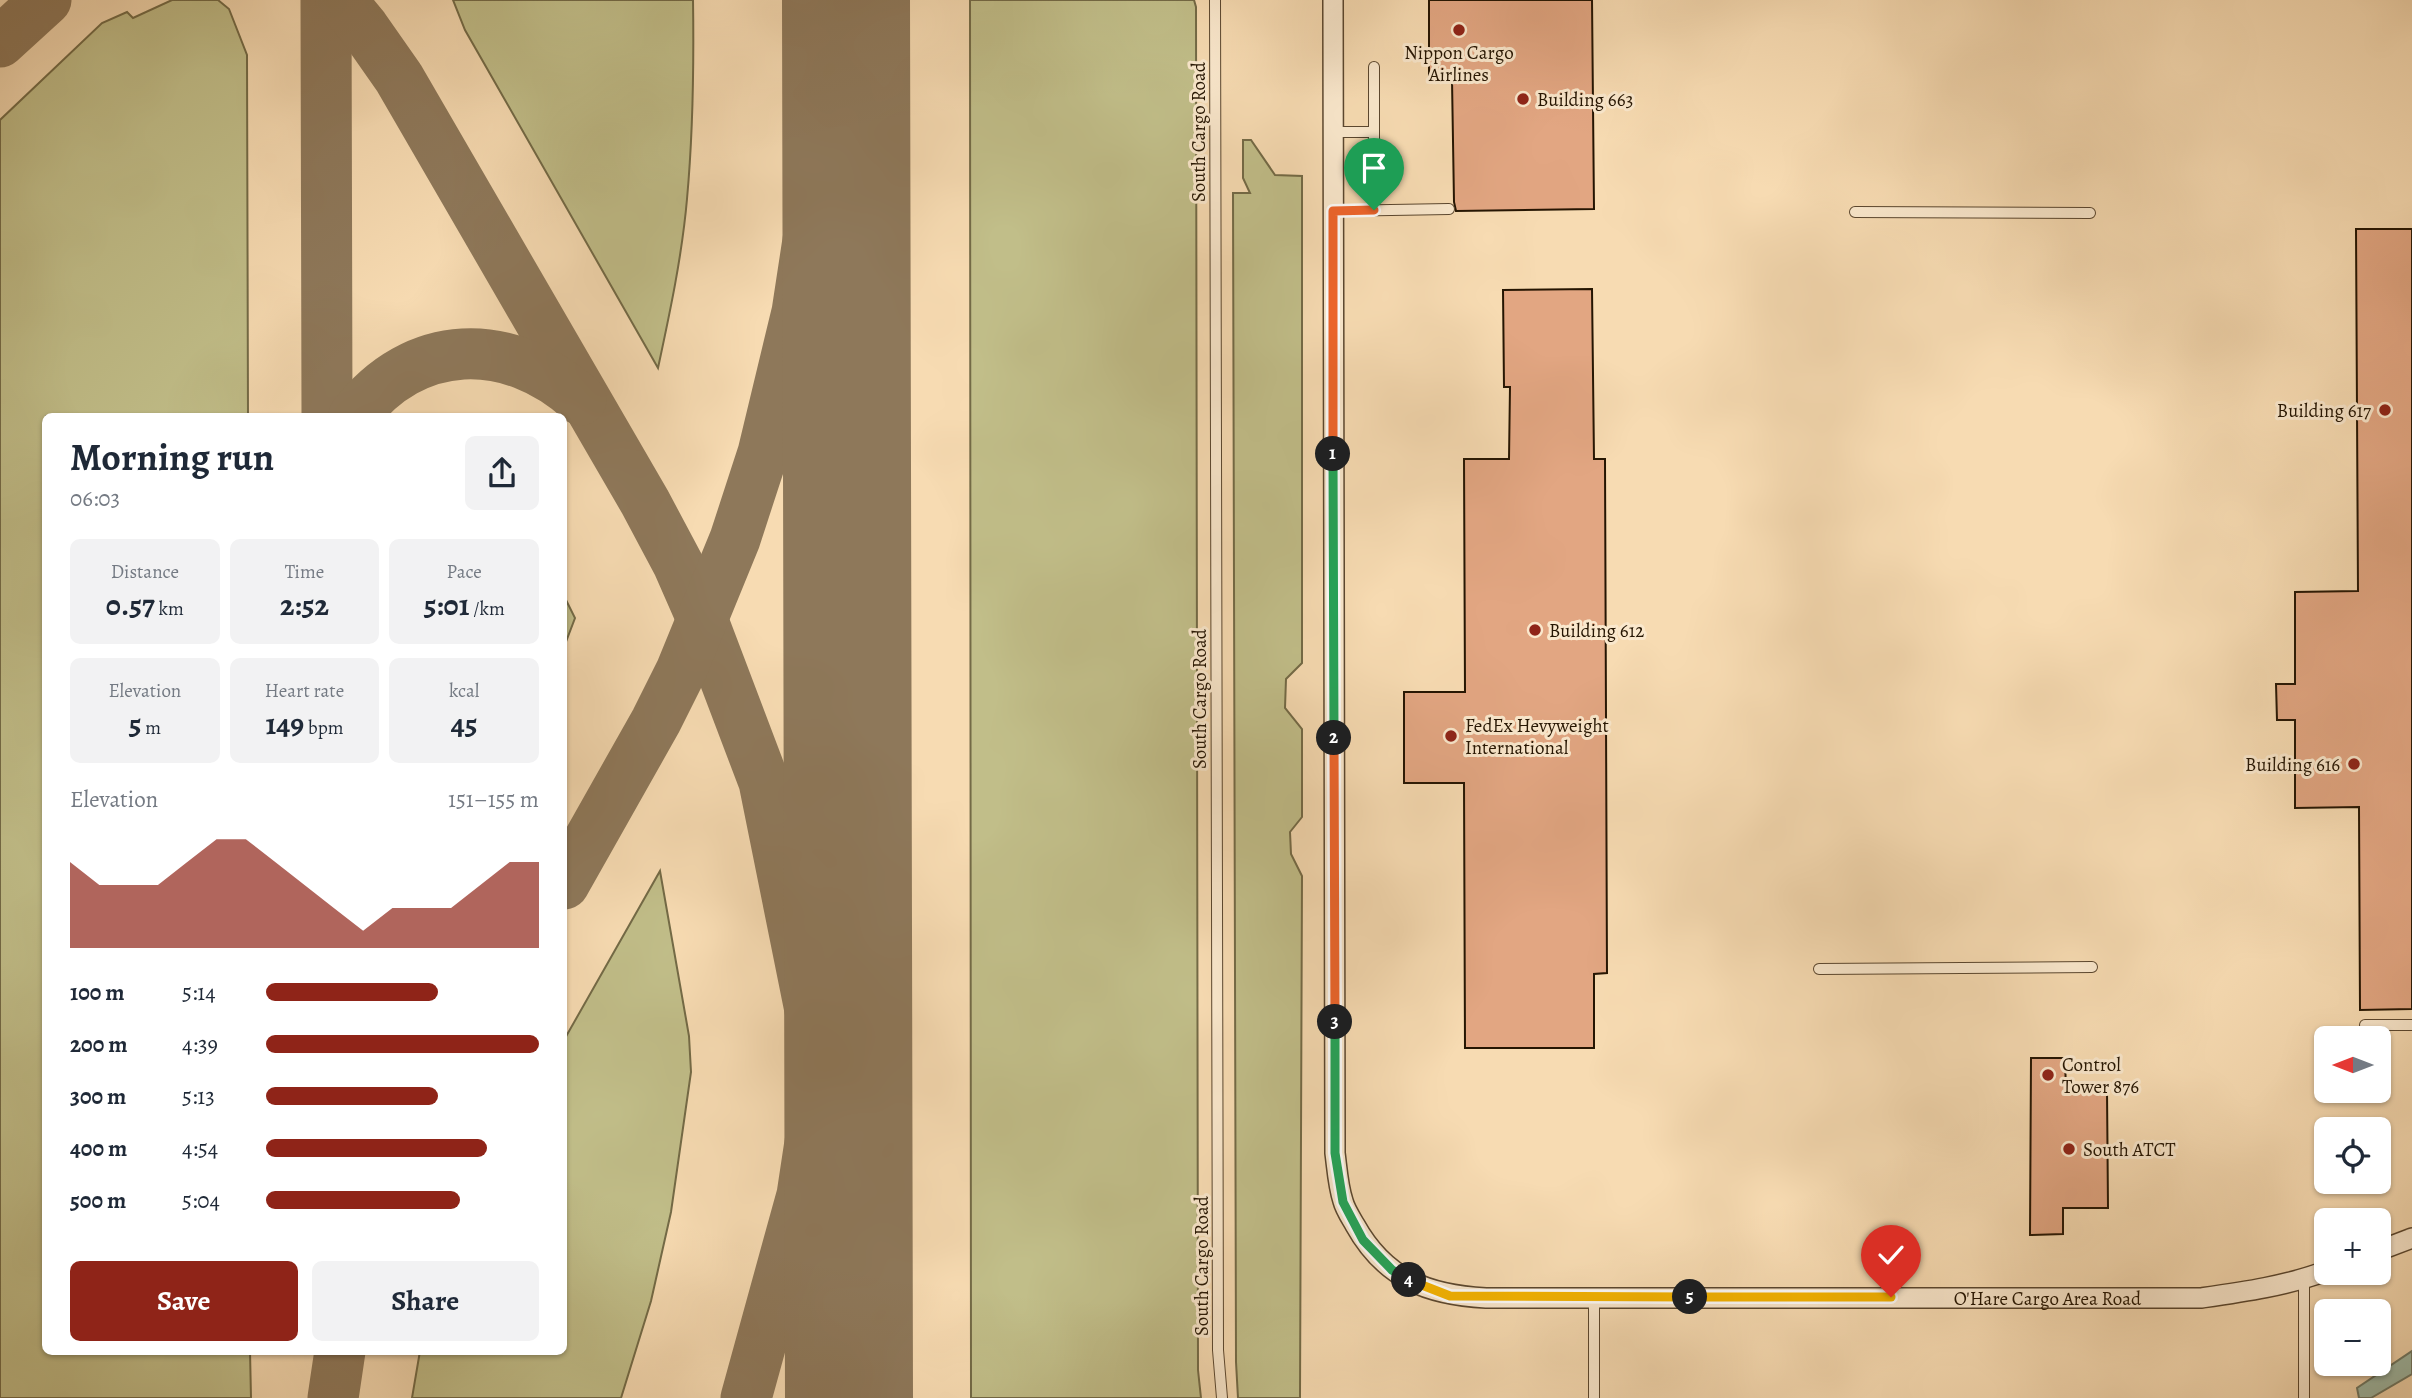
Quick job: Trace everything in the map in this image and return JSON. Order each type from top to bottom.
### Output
[{"type":"street","name":"O'Hare Cargo Area Road","points":[[1333,0],[1335,1153],[1343,1202],[1363,1240],[1392,1270],[1415,1284],[1450,1296],[2201,1298],[2246,1292],[2314,1275]]},
{"type":"street","points":[[2391,1246],[2412,1238]]},
{"type":"lane","name":"South Cargo Road","points":[[1215,0],[1218,1350],[1222,1398]]},
{"type":"lane","points":[[1374,66],[1374,210]]},
{"type":"lane","points":[[1332,132],[1374,132]]},
{"type":"lane","points":[[1333,211],[1449,209]]},
{"type":"lane","points":[[1856,212],[2090,213]]},
{"type":"lane","points":[[1819,969],[2092,967]]},
{"type":"lane","points":[[2365,1025],[2412,1025]]},
{"type":"lane","points":[[2304,1398],[2305,1279]]},
{"type":"lane","points":[[1594,1297],[1594,1398]]},
{"type":"shaded area","points":[[172,0],[218,0],[229,9],[247,55],[248,413],[42,413],[42,1355],[250,1355],[251,1398],[0,1398],[0,120],[102,23],[127,12],[133,18]]},
{"type":"shaded area","points":[[453,0],[693,0],[693,100],[687,199],[679,263],[658,368],[465,30]]},
{"type":"shaded area","points":[[970,0],[1194,0],[1196,7],[1198,1370],[1201,1398],[971,1398]]},
{"type":"shaded area","points":[[1243,140],[1251,140],[1275,175],[1302,176],[1302,663],[1286,679],[1285,708],[1302,729],[1302,817],[1290,832],[1291,854],[1302,876],[1300,1398],[1238,1398],[1236,1362],[1233,193],[1250,193],[1243,178]]},
{"type":"shaded area","points":[[567,602],[575,618],[567,639]]},
{"type":"shaded area","points":[[660,871],[689,1036],[691,1072],[671,1212],[651,1301],[621,1398],[412,1398],[419,1355],[567,1355],[567,1035]]},
{"type":"shaded area","points":[[2412,1351],[2412,1374],[2371,1398],[2359,1398],[2357,1388],[2375,1376],[2391,1376],[2391,1365]]},
{"type":"building","name":"Building 663","points":[[1429,0],[1592,0],[1594,209],[1456,211],[1452,80],[1429,80]]},
{"type":"building","name":"Building 616","points":[[2356,229],[2412,229],[2412,1009],[2360,1010],[2359,807],[2295,808],[2295,720],[2277,720],[2276,684],[2295,684],[2295,592],[2358,591]]},
{"type":"building","name":"Building 612","points":[[1592,289],[1594,459],[1605,459],[1607,973],[1594,974],[1594,1048],[1465,1048],[1464,783],[1404,783],[1404,692],[1465,692],[1464,459],[1509,459],[1510,387],[1504,387],[1503,290]]},
{"type":"building","name":"South ATCT","points":[[2031,1058],[2065,1058],[2066,1091],[2107,1090],[2108,1208],[2063,1208],[2063,1234],[2030,1235]]},
{"type":"taxiway","points":[[0,42],[46,0]]},
{"type":"taxiway","points":[[326,0],[327,413]]},
{"type":"taxiway","points":[[341,0],[399,78],[645,502],[678,564],[703,621],[764,782],[819,1055],[837,1197],[847,1398]]},
{"type":"taxiway","points":[[567,879],[656,721],[681,671],[735,539],[763,453],[797,312],[825,129],[834,0]]},
{"type":"taxiway","points":[[357,413],[378,390],[405,371],[433,359],[463,354],[493,356],[524,364],[553,379],[581,400]]},
{"type":"taxiway","points":[[826,1006],[848,737]]},
{"type":"taxiway","points":[[746,1398],[802,1195],[812,1129]]},
{"type":"taxiway","points":[[333,1398],[339,1355]]},
{"type":"runway","points":[[846,0],[849,1398]]},
{"type":"place","name":"Nippon Cargo Airlines","points":[[1459,30]]},
{"type":"place","name":"Building 663","points":[[1523,99]]},
{"type":"place","name":"Building 617","points":[[2385,410]]},
{"type":"place","name":"Building 612","points":[[1535,630]]},
{"type":"place","name":"FedEx Hevyweight International","points":[[1451,736]]},
{"type":"place","name":"Building 616","points":[[2354,764]]},
{"type":"place","name":"Control Tower 876","points":[[2048,1075]]},
{"type":"place","name":"South ATCT","points":[[2069,1149]]},
{"type":"route","points":[[1374,210],[1333,211],[1335,1153],[1343,1202],[1363,1240],[1392,1270],[1415,1284],[1450,1296],[1891,1297]]}]
